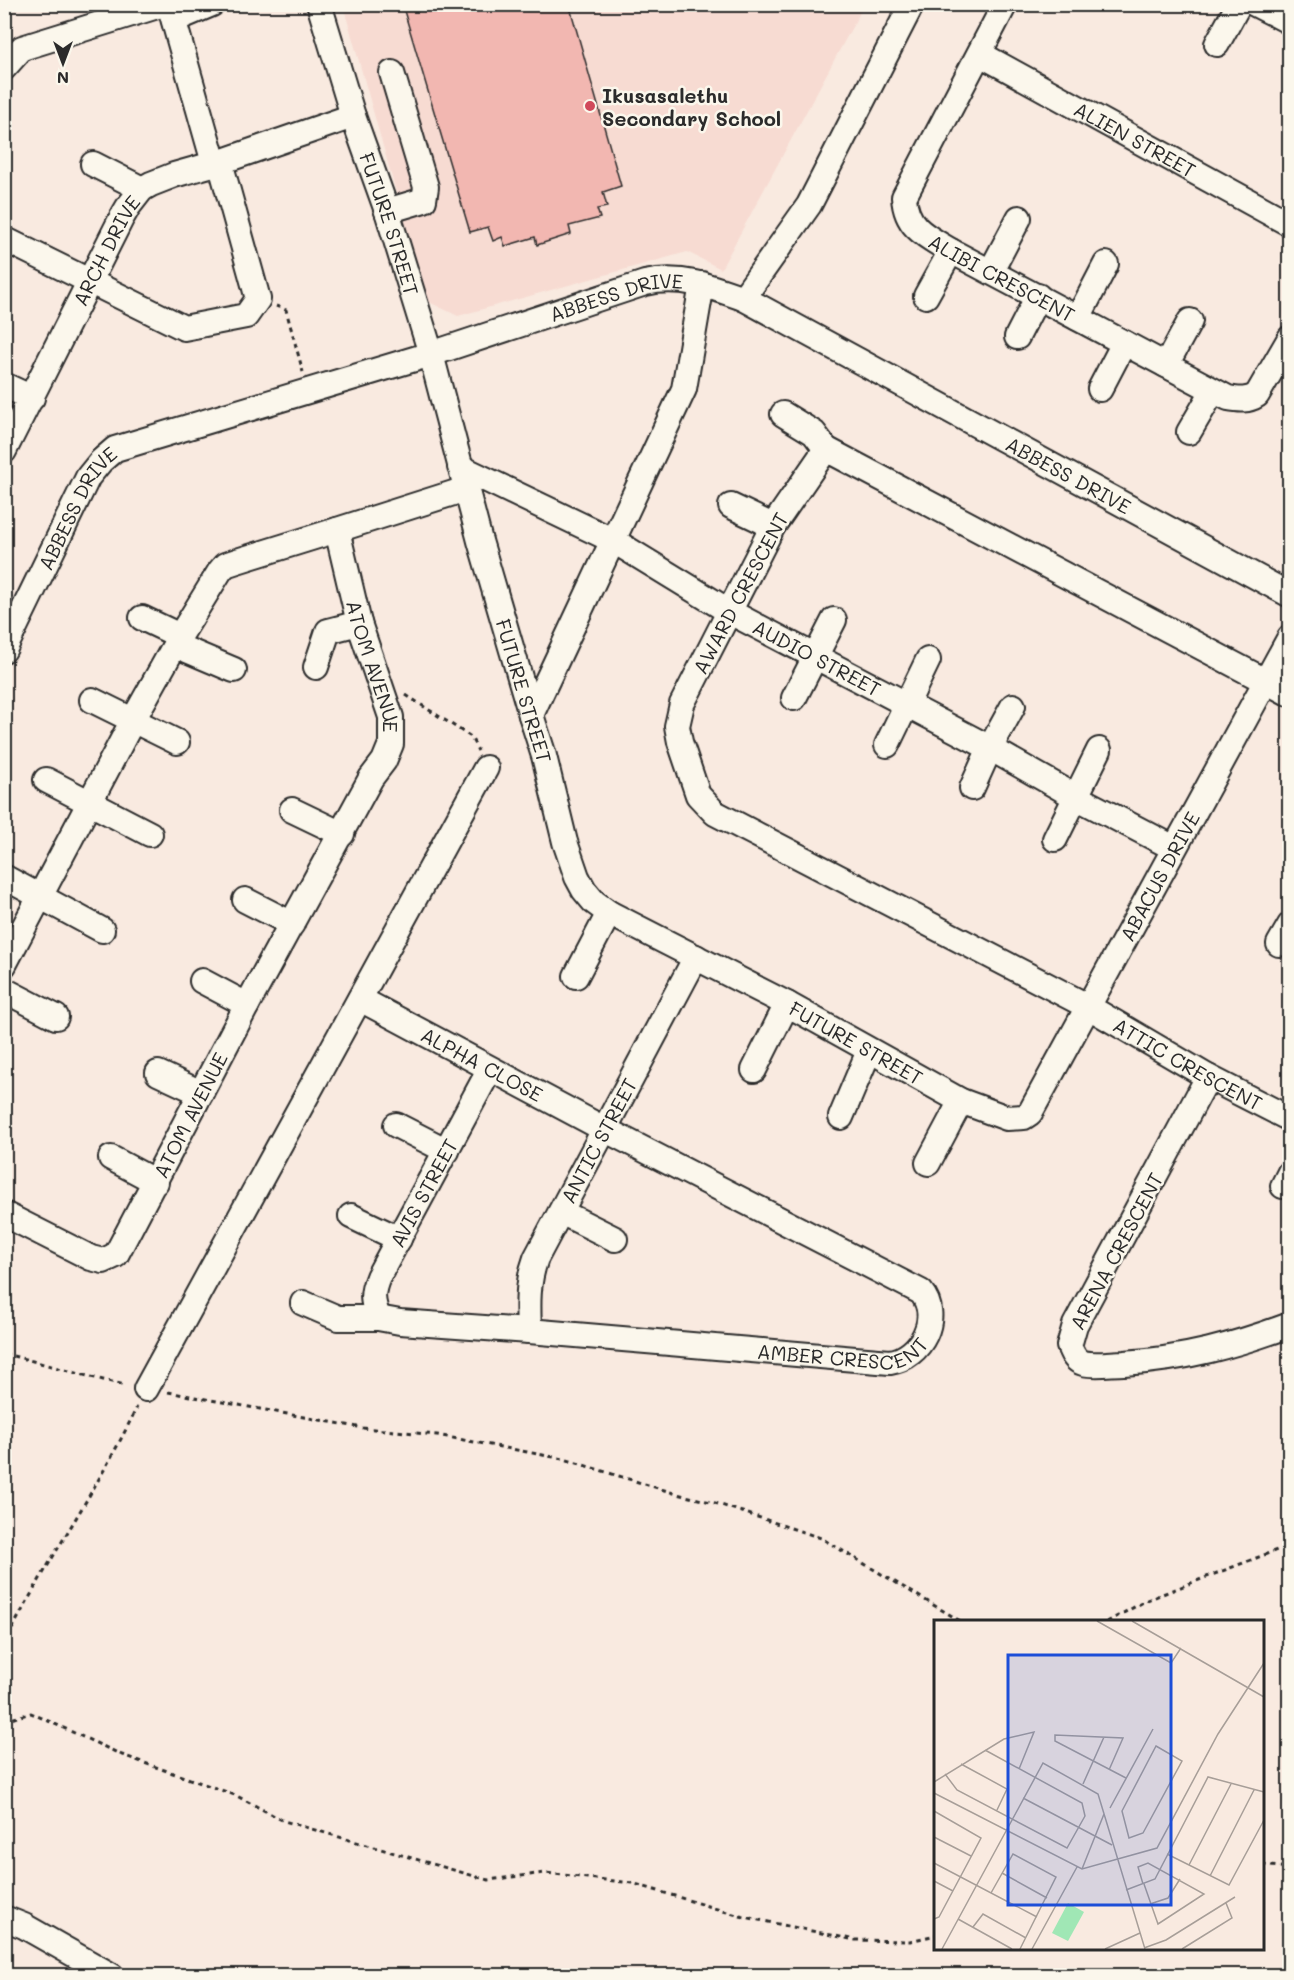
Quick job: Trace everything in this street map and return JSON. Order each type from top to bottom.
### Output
[{"type":"street","points":[[4,68],[22,48],[169,10],[212,4]]},
{"type":"street","name":"FUTURE STREET","points":[[319,4],[431,354],[463,478],[544,756],[565,842],[577,877],[594,902],[609,913],[787,1004],[961,1101],[1007,1118],[1024,1117],[1030,1113]]},
{"type":"street","points":[[743,298],[809,205],[912,4]]},
{"type":"street","name":"ALIBI CRESCENT","points":[[1005,4],[904,197],[905,209],[916,229],[1213,391],[1236,400],[1252,399],[1257,395],[1290,338]]},
{"type":"street","points":[[1217,44],[1239,4]]},
{"type":"street","points":[[1255,4],[1290,22]]},
{"type":"street","points":[[4,239],[184,328],[246,316],[258,299],[169,10]]},
{"type":"street","name":"ALIEN STREET","points":[[980,54],[1290,224]]},
{"type":"street","points":[[387,211],[424,200],[426,187],[392,73]]},
{"type":"street","name":"ARCH DRIVE","points":[[4,451],[128,207],[142,189],[174,175],[217,163],[353,116]]},
{"type":"street","points":[[93,164],[142,189]]},
{"type":"street","points":[[991,271],[1019,218]]},
{"type":"street","points":[[926,296],[951,250]]},
{"type":"street","points":[[1078,318],[1107,264]]},
{"type":"street","name":"ABBESS DRIVE","points":[[4,650],[88,477],[115,449],[431,354],[645,283],[670,279],[702,284],[743,298],[1290,595]]},
{"type":"street","points":[[531,716],[684,390],[702,284]]},
{"type":"street","points":[[1017,337],[1038,296]]},
{"type":"street","points":[[1166,365],[1190,321]]},
{"type":"street","points":[[1101,389],[1124,343]]},
{"type":"street","points":[[4,385],[32,398]]},
{"type":"street","points":[[1189,432],[1213,391]]},
{"type":"street","points":[[783,414],[814,434],[826,449],[1290,694]]},
{"type":"street","name":"AWARD CRESCENT","points":[[826,449],[773,526],[682,704],[678,720],[680,741],[698,795],[715,813],[1087,1006]]},
{"type":"street","points":[[4,965],[133,720],[178,640],[225,566],[337,530],[463,478]]},
{"type":"street","name":"AUDIO STREET","points":[[463,478],[614,541],[730,612],[990,748],[1076,797],[1174,848]]},
{"type":"street","points":[[731,506],[773,526]]},
{"type":"street","name":"ATOM AVENUE","points":[[4,1214],[79,1253],[103,1261],[116,1255],[371,778],[384,761],[391,744],[391,717],[359,623],[337,530]]},
{"type":"street","points":[[142,618],[234,670]]},
{"type":"street","points":[[794,698],[834,620]]},
{"type":"street","points":[[316,667],[328,631],[359,623]]},
{"type":"street","name":"ABACUS DRIVE","points":[[1030,1113],[1290,637]]},
{"type":"street","points":[[887,745],[928,660]]},
{"type":"street","points":[[92,700],[177,742]]},
{"type":"street","points":[[972,788],[1013,706]]},
{"type":"street","points":[[1055,839],[1099,750]]},
{"type":"street","points":[[146,1389],[486,768]]},
{"type":"street","points":[[46,780],[150,834]]},
{"type":"street","points":[[292,810],[342,834]]},
{"type":"street","points":[[4,877],[102,930]]},
{"type":"street","points":[[245,900],[292,924]]},
{"type":"street","points":[[576,976],[609,913]]},
{"type":"street","name":"ANTIC STREET","points":[[529,1331],[528,1290],[530,1273],[536,1258],[696,957]]},
{"type":"street","points":[[202,981],[248,1005]]},
{"type":"street","points":[[4,990],[56,1017]]},
{"type":"street","name":"ALPHA CLOSE","points":[[360,999],[604,1129]]},
{"type":"street","points":[[754,1070],[787,1004]]},
{"type":"street","name":"ATTIC CRESCENT","points":[[1087,1006],[1208,1077],[1290,1119]]},
{"type":"street","points":[[841,1117],[869,1051]]},
{"type":"street","name":"AVIS STREET","points":[[378,1318],[372,1291],[490,1069]]},
{"type":"street","points":[[158,1073],[201,1093]]},
{"type":"street","name":"ARENA CRESCENT","points":[[1208,1077],[1075,1325],[1069,1346],[1076,1360],[1083,1363],[1170,1359],[1195,1355],[1290,1325]]},
{"type":"street","points":[[928,1163],[961,1101]]},
{"type":"street","points":[[396,1125],[447,1151]]},
{"type":"street","name":"AMBER CRESCENT","points":[[303,1302],[338,1318],[378,1318],[400,1322],[890,1362],[904,1358],[912,1352],[925,1335],[931,1312],[927,1299],[921,1292],[604,1129]]},
{"type":"street","points":[[111,1158],[156,1182]]},
{"type":"street","points":[[561,1212],[615,1239]]},
{"type":"street","points":[[351,1216],[399,1239]]},
{"type":"street","points":[[4,1918],[24,1926],[112,1976]]},
{"type":"path","points":[[258,299],[286,310],[309,391]]},
{"type":"path","points":[[384,695],[404,694],[471,737],[486,768]]},
{"type":"path","points":[[4,1353],[53,1365],[90,1378],[146,1389],[363,1428],[437,1435],[564,1459],[677,1494],[715,1503],[821,1538],[959,1620]]},
{"type":"path","points":[[4,1645],[22,1610],[116,1451],[146,1389]]},
{"type":"path","points":[[1111,1620],[1147,1600],[1290,1545]]},
{"type":"path","points":[[4,1721],[31,1713],[122,1755],[236,1795],[284,1821],[488,1880],[545,1873],[632,1883],[740,1916],[855,1940],[910,1941],[934,1935]]},
{"type":"path","points":[[1264,1865],[1290,1868]]},
{"type":"shaded area","name":"Ikusasalethu Secondary School","points":[[343,5],[864,5],[721,269],[687,252],[458,316],[427,301]]},
{"type":"building","points":[[402,4],[569,4],[621,186],[603,192],[607,207],[597,209],[600,218],[569,226],[571,234],[537,245],[535,237],[505,246],[502,237],[493,241],[488,227],[470,232]]},
{"type":"place","name":"Ikusasalethu Secondary School","points":[[590,106]]}]
